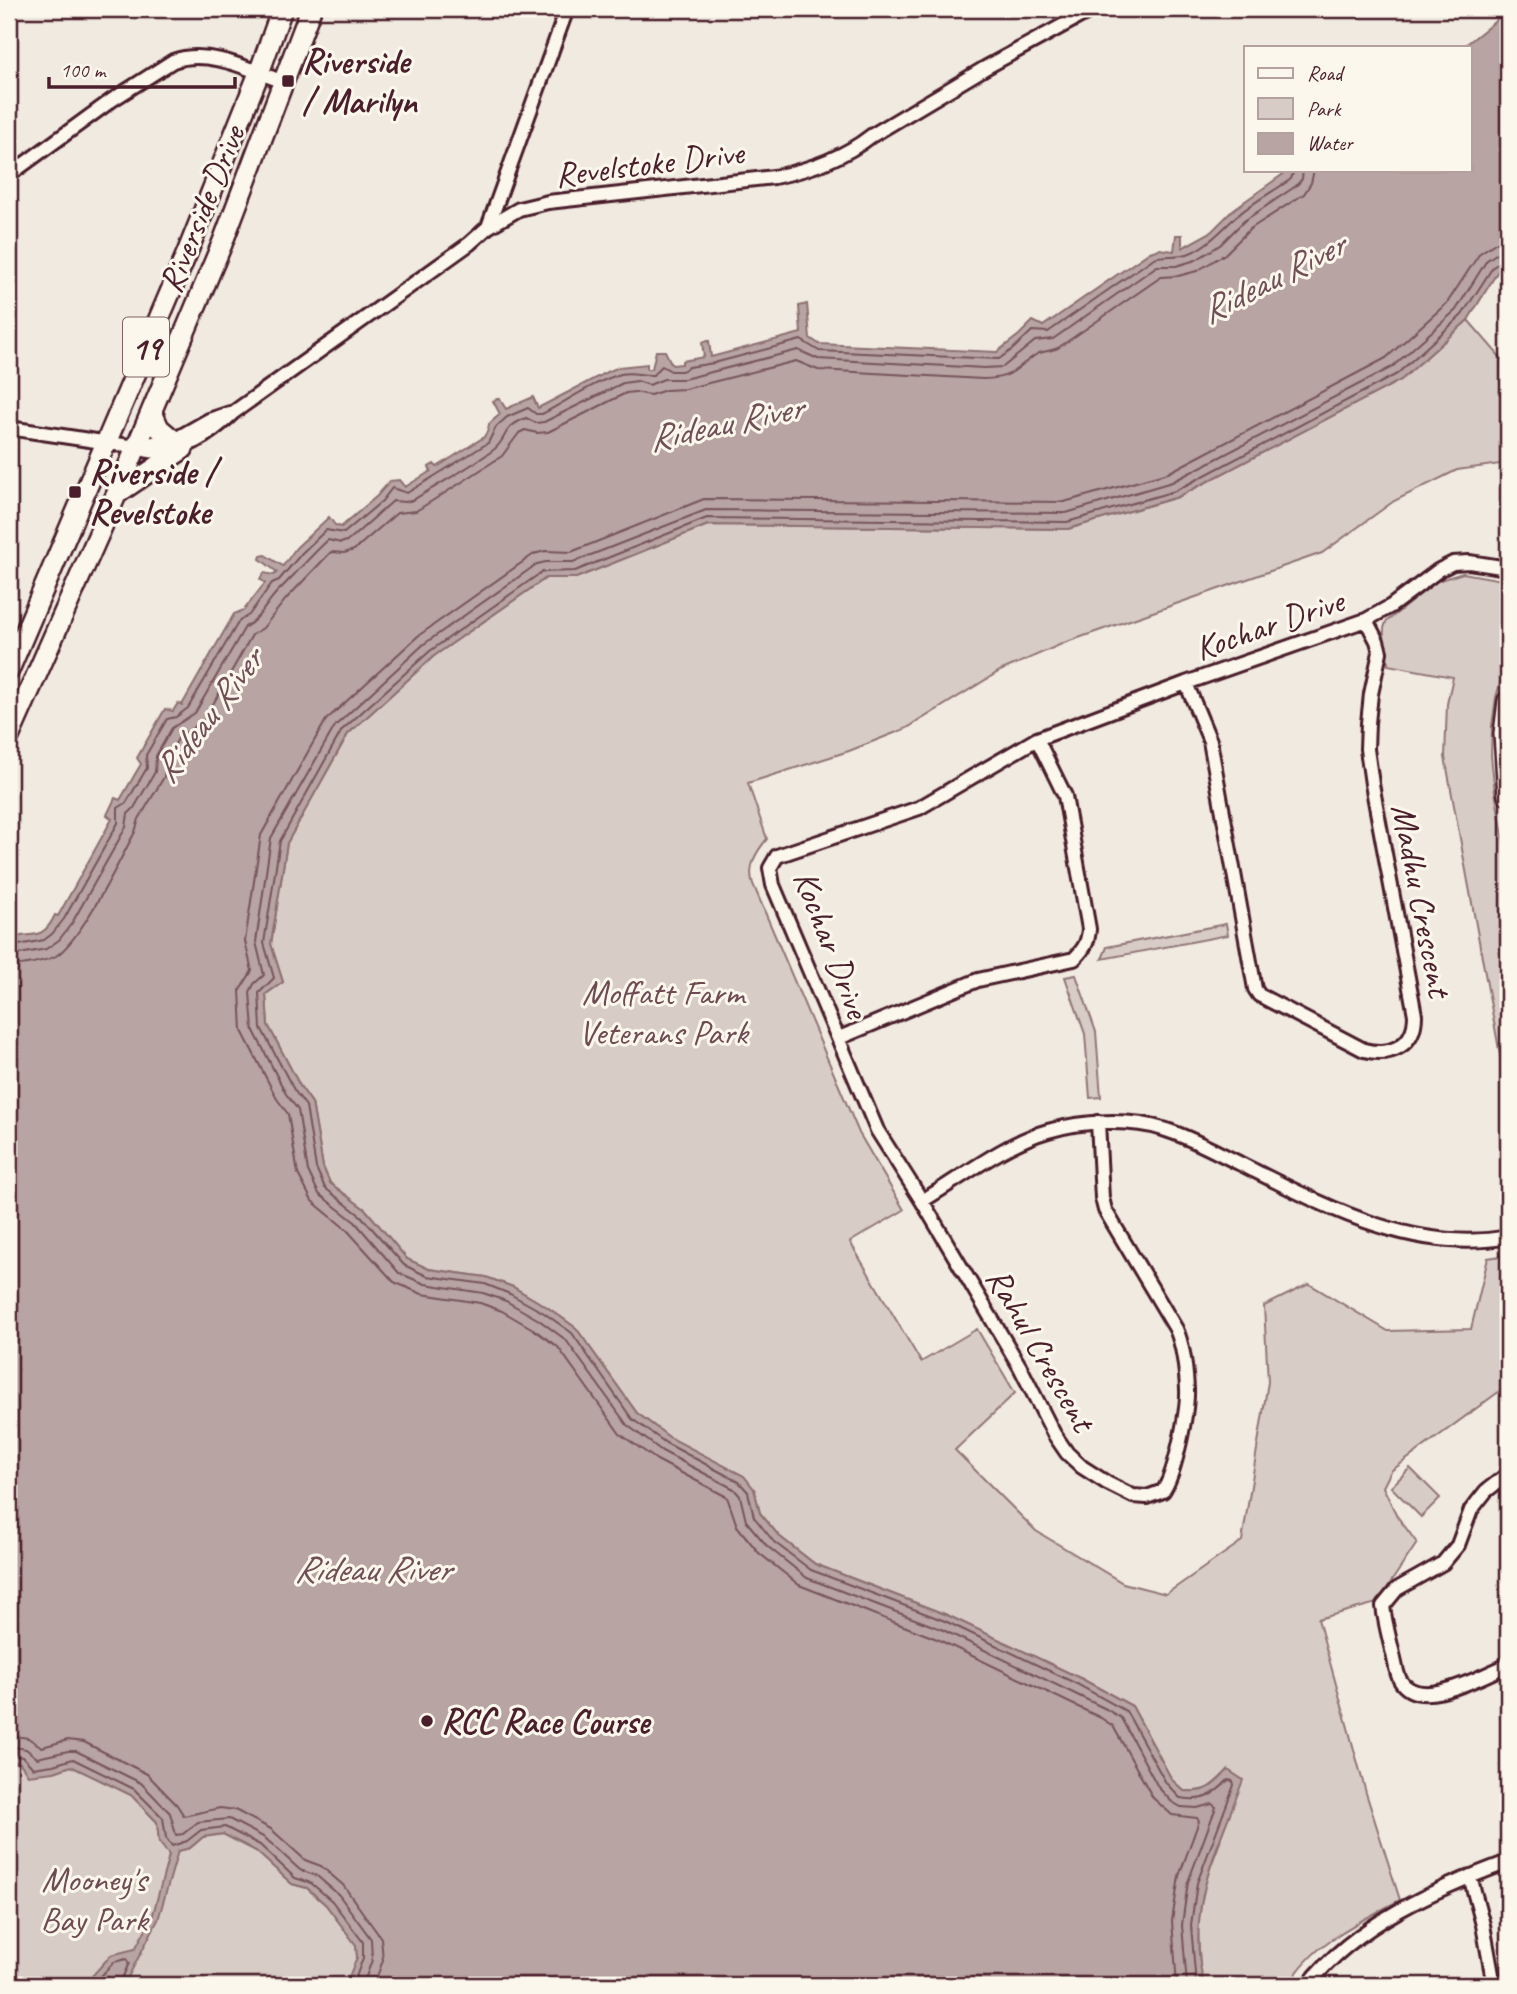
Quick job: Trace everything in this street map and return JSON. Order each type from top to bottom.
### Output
[{"type":"main road","name":"Riverside Drive","points":[[9,670],[259,74],[282,9]]},
{"type":"main road","name":"Riverside Drive","points":[[9,737],[152,412],[222,244],[311,9]]},
{"type":"main road","points":[[117,493],[177,444],[159,428],[152,412]]},
{"type":"main road","points":[[1508,701],[1504,734],[1508,794]]},
{"type":"street","points":[[488,227],[567,9]]},
{"type":"street","name":"Revelstoke Drive","points":[[9,428],[136,447],[177,444],[209,420],[234,412],[488,227],[519,209],[548,202],[774,177],[803,171],[856,148],[985,68],[1093,9]]},
{"type":"street","points":[[9,174],[112,100],[183,57],[201,56],[284,82]]},
{"type":"street","name":"Kochar Drive","points":[[922,1201],[877,1130],[773,885],[770,868],[777,856],[919,808],[1037,739],[1366,620],[1391,606],[1452,563],[1469,562],[1508,569]]},
{"type":"street","name":"Madhu Crescent","points":[[1186,683],[1210,741],[1255,989],[1259,995],[1364,1050],[1375,1053],[1399,1048],[1410,1038],[1415,1027],[1415,1015],[1369,761],[1368,723],[1380,652],[1366,620]]},
{"type":"street","points":[[839,1038],[978,980],[1074,959],[1084,949],[1089,929],[1065,796],[1037,739]]},
{"type":"street","points":[[922,1201],[1008,1149],[1037,1135],[1098,1122],[1162,1128],[1320,1203],[1373,1224],[1429,1237],[1468,1242],[1508,1237]]},
{"type":"street","name":"Rahul Crescent","points":[[922,1201],[1020,1367],[1054,1434],[1067,1452],[1098,1478],[1133,1496],[1157,1495],[1163,1491],[1174,1471],[1187,1392],[1180,1338],[1105,1210],[1098,1122]]},
{"type":"street","points":[[1508,1474],[1486,1490],[1471,1510],[1458,1545],[1443,1563],[1397,1588],[1383,1606],[1385,1627],[1400,1679],[1408,1689],[1420,1695],[1438,1693],[1508,1665]]},
{"type":"street","points":[[1308,1985],[1350,1942],[1403,1910],[1470,1876],[1508,1862]]},
{"type":"street","points":[[1470,1876],[1483,1925],[1494,1985]]},
{"type":"green space","name":"Moffatt Farm Veterans Park","points":[[1468,320],[1508,366],[1508,463],[1457,470],[1394,501],[1322,553],[1064,643],[1000,671],[907,728],[849,751],[748,783],[767,839],[754,860],[751,872],[753,884],[859,1133],[904,1210],[850,1242],[921,1362],[977,1329],[1015,1393],[955,1450],[1036,1531],[1123,1583],[1166,1594],[1242,1541],[1268,1382],[1264,1306],[1309,1284],[1388,1331],[1471,1329],[1488,1258],[1508,1255],[1508,1385],[1391,1471],[1383,1487],[1397,1516],[1417,1543],[1377,1603],[1318,1619],[1366,1793],[1400,1900],[1353,1925],[1323,1945],[1310,1957],[1289,1985],[1204,1985],[1200,1972],[1198,1925],[1204,1884],[1220,1842],[1228,1770],[1209,1787],[1184,1791],[1172,1780],[1132,1706],[1082,1679],[947,1615],[815,1564],[779,1536],[760,1513],[754,1489],[669,1437],[637,1413],[576,1328],[513,1287],[486,1277],[429,1269],[407,1259],[366,1210],[330,1183],[323,1167],[312,1103],[268,1025],[266,994],[283,982],[271,944],[287,843],[348,734],[434,656],[546,578],[576,578],[708,525],[1068,529],[1178,497],[1401,380]]},
{"type":"green space","points":[[1463,573],[1508,581],[1508,658],[1496,697],[1491,756],[1508,863],[1508,1098],[1445,757],[1447,704],[1453,677],[1388,665],[1384,638],[1386,622],[1437,581]]},
{"type":"green space","points":[[1226,924],[1228,935],[1102,959],[1107,947]]},
{"type":"green space","points":[[1076,975],[1096,1032],[1101,1097],[1090,1098],[1085,1034],[1065,977]]},
{"type":"green space","points":[[1410,1468],[1440,1498],[1421,1517],[1391,1487]]},
{"type":"green space","name":"Mooney's Bay Park","points":[[9,1761],[54,1772],[71,1766],[131,1795],[157,1822],[159,1842],[178,1851],[190,1848],[203,1837],[223,1834],[256,1851],[292,1884],[307,1888],[326,1905],[356,1945],[357,1957],[346,1985],[9,1985]]},
{"type":"water","name":"Rideau River","points":[[1508,11],[1508,265],[1498,271],[1468,320],[1401,380],[1178,497],[1068,529],[708,525],[576,578],[546,578],[434,656],[348,734],[287,843],[271,944],[283,982],[266,994],[268,1025],[312,1103],[323,1167],[330,1183],[366,1210],[407,1259],[429,1269],[486,1277],[513,1287],[576,1328],[637,1413],[669,1437],[744,1476],[754,1489],[760,1513],[779,1536],[815,1564],[947,1615],[1082,1679],[1132,1706],[1172,1780],[1184,1791],[1199,1791],[1209,1787],[1228,1770],[1243,1780],[1214,1855],[1201,1905],[1199,1957],[1204,1985],[346,1985],[357,1957],[356,1945],[326,1905],[307,1888],[292,1884],[256,1851],[223,1834],[203,1837],[190,1848],[178,1851],[158,1920],[124,1985],[84,1985],[111,1955],[135,1949],[152,1918],[169,1855],[159,1842],[157,1822],[131,1795],[71,1766],[54,1772],[28,1775],[20,1763],[9,1761],[9,943],[20,936],[44,931],[55,915],[58,916],[112,819],[107,815],[115,798],[120,800],[141,764],[137,758],[165,709],[173,711],[178,703],[182,705],[234,614],[244,610],[265,583],[260,579],[264,573],[274,575],[277,572],[260,559],[261,556],[265,555],[283,566],[296,548],[329,517],[335,525],[341,527],[390,481],[399,480],[405,487],[431,471],[429,467],[434,464],[437,467],[484,437],[489,424],[500,414],[493,401],[499,398],[506,409],[533,397],[538,408],[619,367],[647,364],[647,369],[652,369],[656,351],[665,351],[672,365],[682,364],[682,361],[704,357],[702,342],[709,341],[711,357],[801,333],[799,306],[807,304],[810,338],[819,344],[997,352],[1033,321],[1043,326],[1150,252],[1159,249],[1174,251],[1176,235],[1182,235],[1182,248],[1211,232],[1234,209],[1286,172],[1472,172],[1472,46],[1464,46]]},
{"type":"place","name":"Riverside / Marilyn","points":[[288,81]]},
{"type":"place","name":"Riverside / Revelstoke","points":[[75,492]]},
{"type":"place","name":"RCC Race Course","points":[[427,1721]]}]
